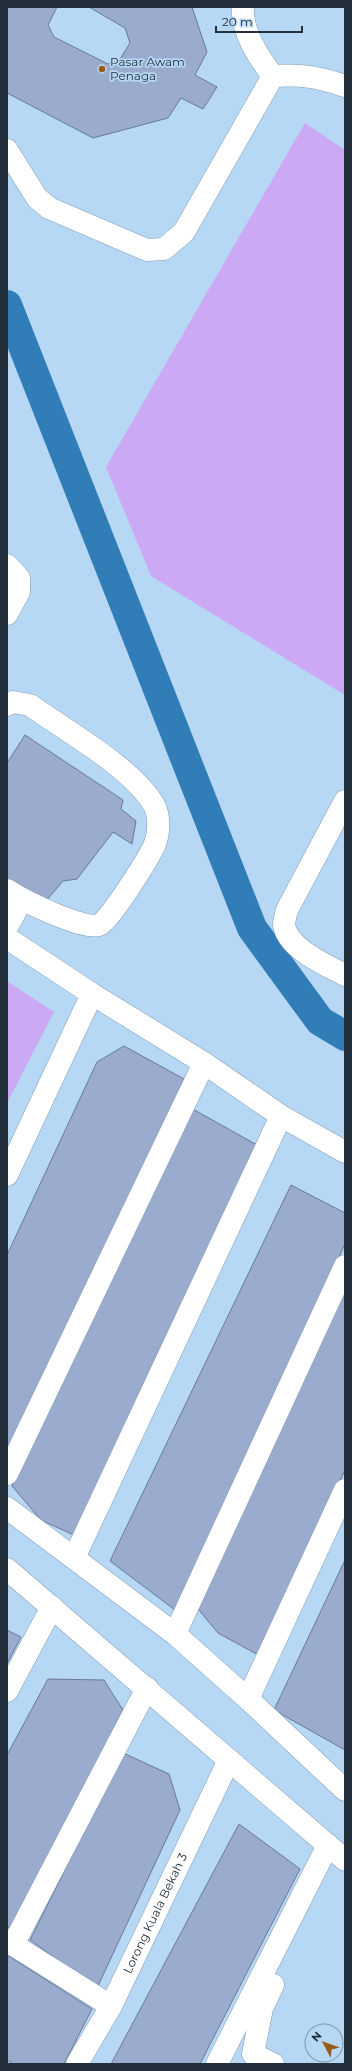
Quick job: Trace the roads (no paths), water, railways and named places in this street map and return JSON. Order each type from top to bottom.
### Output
[{"type":"street","points":[[243,7],[248,33],[260,59],[273,76]]},
{"type":"street","points":[[273,76],[298,74],[324,79],[345,86]]},
{"type":"street","points":[[7,150],[37,198],[49,208],[147,250],[164,249],[184,232],[273,76]]},
{"type":"street","points":[[7,565],[19,578],[19,592],[7,614]]},
{"type":"street","points":[[7,705],[13,702],[30,705],[135,781],[155,806],[158,826],[155,844],[112,915],[100,925],[90,927],[14,895],[7,927]]},
{"type":"street","points":[[345,801],[287,910],[284,925],[292,942],[309,956],[345,975]]},
{"type":"street","points":[[7,938],[92,994],[204,1063],[281,1116],[345,1152]]},
{"type":"street","points":[[7,1175],[92,994]]},
{"type":"street","points":[[7,1474],[204,1063]]},
{"type":"street","points":[[74,1558],[281,1116]]},
{"type":"street","points":[[174,1634],[345,1266]]},
{"type":"street","points":[[248,1699],[345,1490]]},
{"type":"street","points":[[7,1508],[174,1634],[343,1783]]},
{"type":"street","points":[[7,1569],[337,1853]]},
{"type":"street","points":[[7,1691],[52,1608]]},
{"type":"street","points":[[111,2006],[10,1943],[147,1688]]},
{"type":"street","name":"Lorong Kuala Bekah 3","points":[[77,2064],[111,2006],[229,1760]]},
{"type":"street","points":[[224,2061],[337,1853]]},
{"type":"street","points":[[273,2064],[253,2054],[262,2008],[337,1853]]},
{"type":"waterway","points":[[7,305],[252,928],[320,1021],[345,1036]]},
{"type":"place","name":"Pasar Awam Penaga","points":[[102,69]]}]
